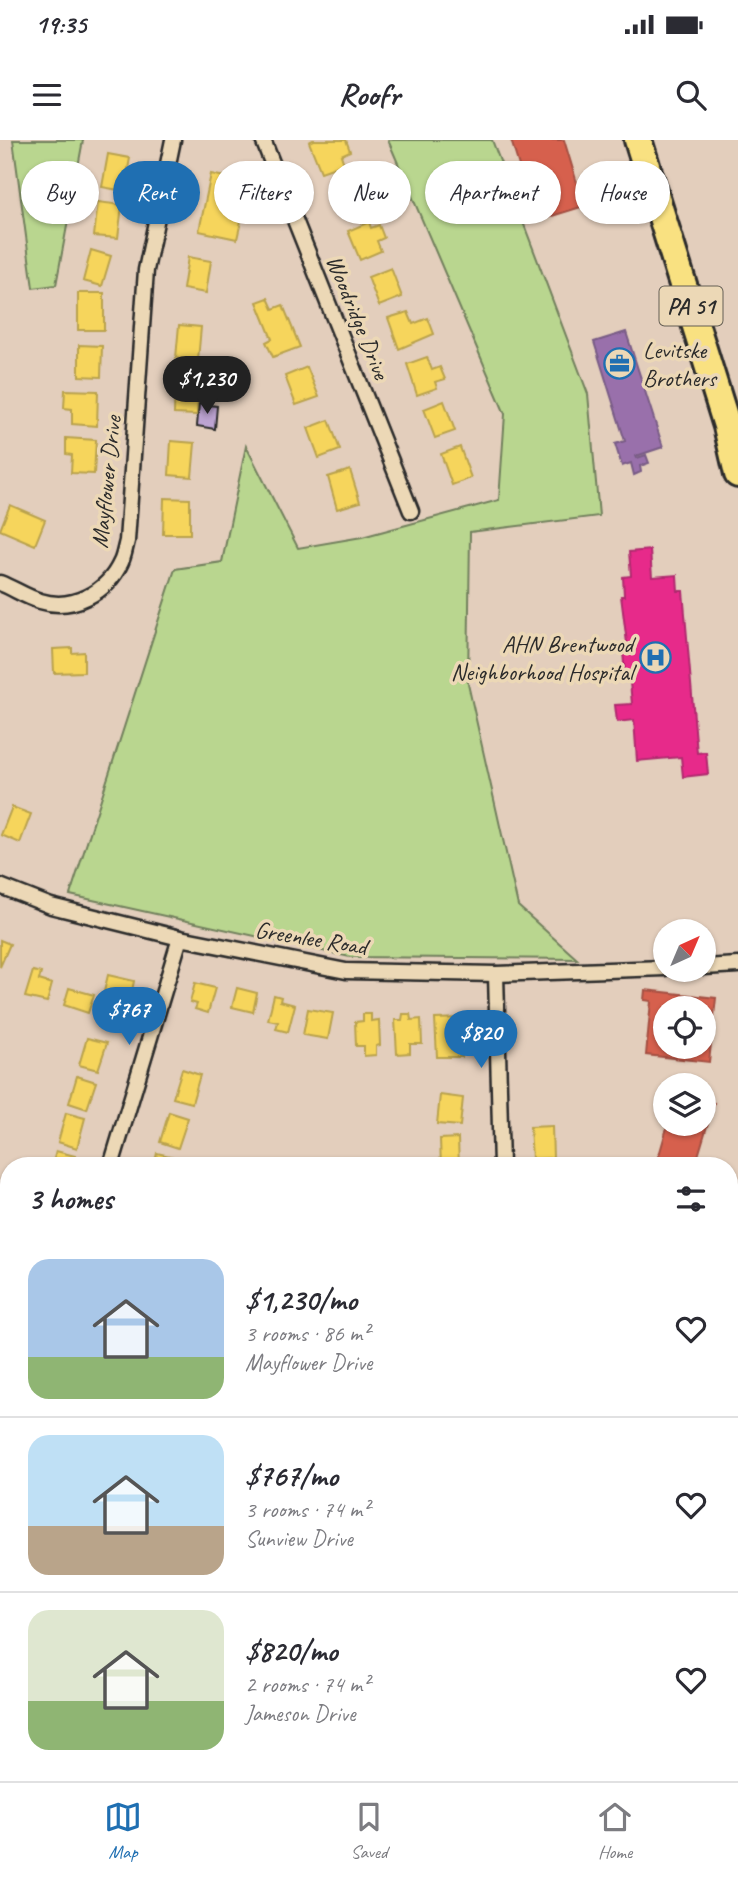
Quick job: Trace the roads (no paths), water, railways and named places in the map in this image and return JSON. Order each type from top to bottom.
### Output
[{"type":"highway","name":"PA 51","points":[[638,140],[727,426],[738,474]]},
{"type":"street","name":"Mayflower Drive","points":[[0,583],[40,601],[65,605],[87,598],[105,584],[121,563],[127,541],[146,270],[173,140]]},
{"type":"street","name":"Woodridge Drive","points":[[263,140],[411,511]]},
{"type":"street","name":"Greenlee Road","points":[[0,886],[51,906],[180,938],[346,971],[496,974],[653,968]]},
{"type":"street","points":[[114,1157],[180,938]]},
{"type":"street","points":[[716,966],[738,965]]},
{"type":"street","points":[[496,974],[501,1157]]},
{"type":"place","name":"Levitske Brothers","points":[[620,364]]},
{"type":"place","name":"AHN Brentwood Neighborhood Hospital","points":[[656,658]]}]
